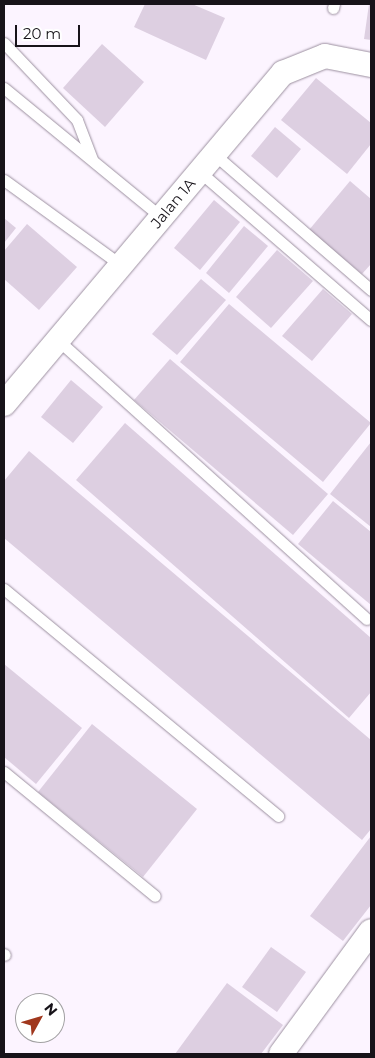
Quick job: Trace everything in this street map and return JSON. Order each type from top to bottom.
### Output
[{"type":"street","name":"Jalan 1A","points":[[4,404],[282,73],[325,56],[371,65]]},
{"type":"street","points":[[281,1054],[371,931]]},
{"type":"lane","points":[[4,43],[77,120],[92,161]]},
{"type":"lane","points":[[4,88],[161,217]]},
{"type":"lane","points":[[207,163],[371,290]]},
{"type":"lane","points":[[207,163],[371,320]]},
{"type":"lane","points":[[4,180],[121,265]]},
{"type":"lane","points":[[58,340],[367,618]]},
{"type":"lane","points":[[4,589],[278,816]]},
{"type":"lane","points":[[4,772],[155,896]]},
{"type":"building","points":[[145,4],[192,4],[225,18],[206,60],[134,27]]},
{"type":"building","points":[[369,4],[371,4],[371,40],[364,39]]},
{"type":"building","points":[[102,44],[144,82],[105,127],[63,88]]},
{"type":"building","points":[[316,78],[371,123],[371,144],[347,174],[281,120]]},
{"type":"building","points":[[275,127],[301,149],[277,178],[251,156]]},
{"type":"building","points":[[350,181],[371,199],[371,264],[362,274],[309,230]]},
{"type":"building","points":[[214,200],[240,222],[200,270],[174,248]]},
{"type":"building","points":[[4,218],[16,228],[4,243]]},
{"type":"building","points":[[27,224],[77,267],[39,310],[4,279],[4,251]]},
{"type":"building","points":[[244,226],[268,246],[229,293],[206,273]]},
{"type":"building","points":[[277,250],[313,281],[271,328],[236,297]]},
{"type":"building","points":[[201,279],[226,300],[177,355],[152,334]]},
{"type":"building","points":[[323,289],[352,314],[312,361],[282,336]]},
{"type":"building","points":[[229,304],[371,423],[323,482],[180,362]]},
{"type":"building","points":[[170,359],[328,494],[293,535],[134,400]]},
{"type":"building","points":[[71,380],[103,407],[73,443],[41,417]]},
{"type":"building","points":[[125,423],[371,638],[371,692],[349,718],[76,480]]},
{"type":"building","points":[[371,442],[371,527],[330,494]]},
{"type":"building","points":[[29,451],[371,740],[371,829],[362,840],[4,538],[4,481]]},
{"type":"building","points":[[333,501],[371,532],[371,605],[298,544]]},
{"type":"building","points":[[4,664],[82,728],[36,784],[4,757]]},
{"type":"building","points":[[92,724],[197,809],[143,877],[38,792]]},
{"type":"building","points":[[371,836],[371,905],[343,941],[310,916]]},
{"type":"building","points":[[271,947],[306,972],[277,1012],[242,987]]},
{"type":"building","points":[[227,983],[283,1025],[261,1054],[175,1054]]}]
